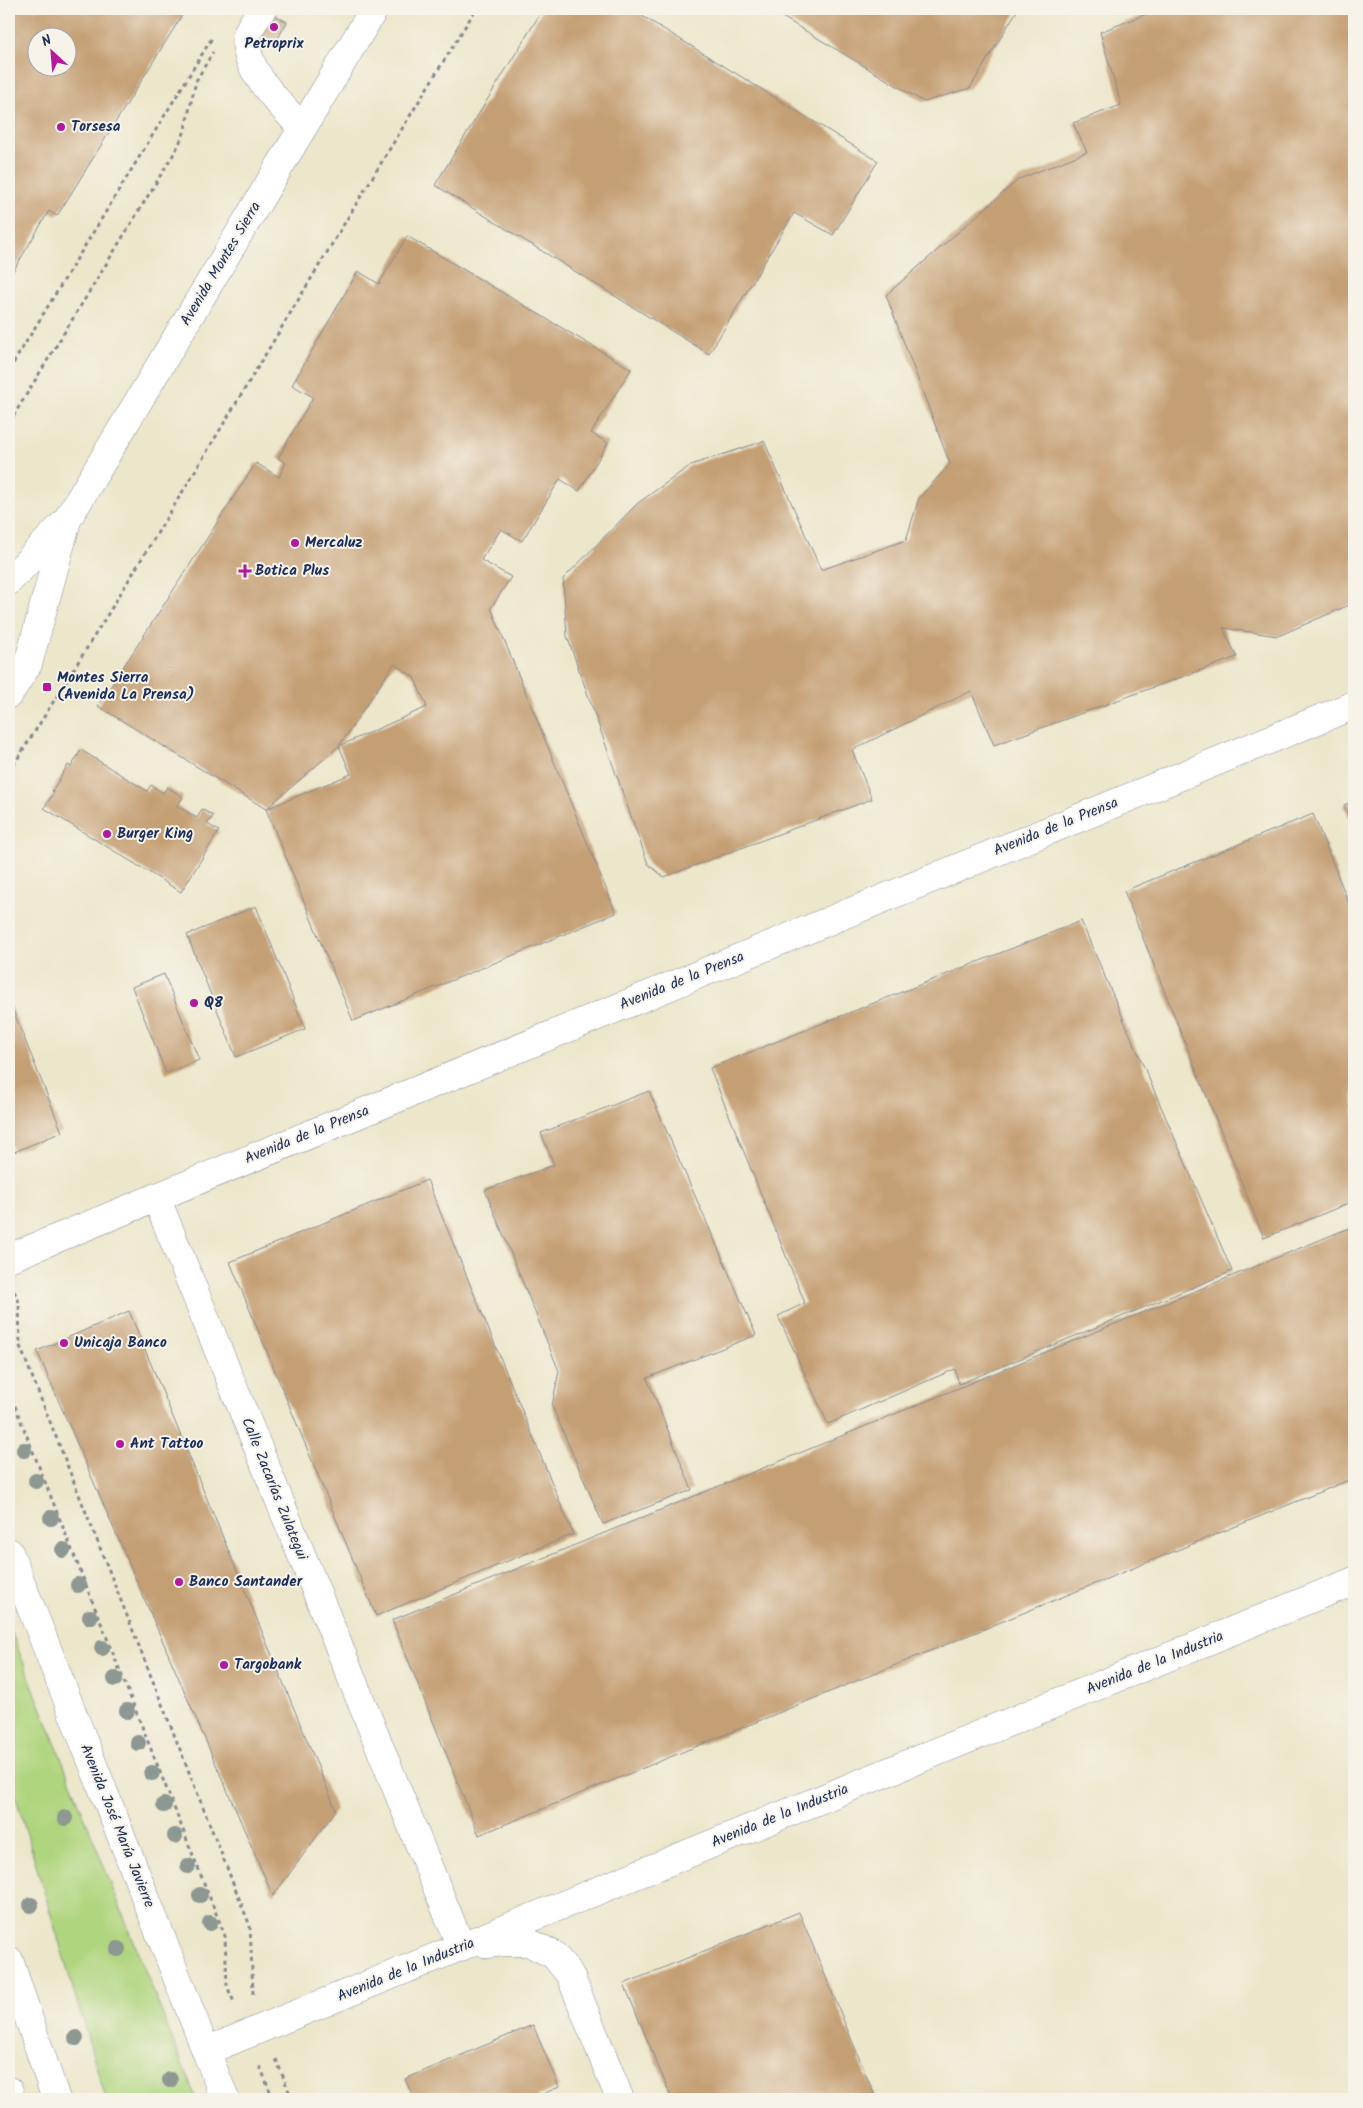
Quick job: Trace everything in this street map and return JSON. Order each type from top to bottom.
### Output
[{"type":"street","points":[[262,9],[247,34],[245,51],[262,83],[302,128]]},
{"type":"street","name":"Avenida Montes Sierra","points":[[9,581],[67,520],[374,9]]},
{"type":"street","name":"Avenida Montes Sierra","points":[[9,694],[28,664],[67,520]]},
{"type":"street","name":"Avenida de la Prensa","points":[[9,1258],[1354,705]]},
{"type":"street","name":"Calle Zacarías Zulategui","points":[[156,1197],[460,1947]]},
{"type":"street","name":"Avenida José María Javierre","points":[[9,1552],[225,2099]]},
{"type":"street","name":"Avenida de la Industria","points":[[206,2051],[1354,1581]]},
{"type":"street","points":[[460,1947],[505,1942],[528,1942],[554,1955],[570,1975],[620,2099]]},
{"type":"street","points":[[9,1960],[56,2099]]},
{"type":"street","points":[[9,2092],[11,2099]]},
{"type":"path","points":[[9,772],[95,637],[476,9]]},
{"type":"path","points":[[9,370],[213,36]]},
{"type":"path","points":[[9,423],[176,150],[184,133],[196,81],[215,48]]},
{"type":"path","points":[[11,1284],[19,1302],[20,1346],[250,1926],[256,2032],[273,2099]]},
{"type":"path","points":[[9,1391],[225,1936],[227,1986],[256,2032],[292,2099]]},
{"type":"green space","points":[[9,1626],[196,2099],[106,2099],[9,1774]]},
{"type":"building","name":"Torsesa","points":[[9,9],[186,9],[57,216],[49,211],[9,278]]},
{"type":"building","points":[[543,9],[631,9],[878,161],[833,235],[794,213],[709,354],[435,185]]},
{"type":"building","points":[[769,9],[1018,9],[970,88],[924,102]]},
{"type":"building","points":[[1159,9],[1354,9],[1354,603],[1278,636],[1223,628],[1237,657],[994,745],[971,691],[852,750],[872,799],[664,877],[648,864],[567,636],[563,579],[638,503],[691,465],[764,441],[821,570],[906,540],[919,498],[950,464],[886,295],[1019,179],[1087,152],[1073,123],[1121,105],[1100,32]]},
{"type":"building","points":[[273,14],[287,22],[276,42],[261,33]]},
{"type":"building","points":[[407,236],[631,369],[591,433],[608,443],[579,491],[560,479],[522,541],[501,529],[481,560],[511,577],[491,608],[616,913],[353,1021],[266,809],[98,706],[256,463],[279,477],[286,463],[278,458],[313,397],[292,385],[358,271],[379,284]],"holes":[[[394,664],[414,677],[427,707],[339,746]],[[339,746],[351,774],[266,809]]]},
{"type":"building","points":[[81,750],[147,791],[151,785],[163,793],[167,787],[183,797],[177,806],[197,818],[202,809],[213,816],[207,824],[219,831],[181,892],[44,808],[68,765],[71,767]]},
{"type":"building","points":[[1354,801],[1354,830],[1344,805]]},
{"type":"building","points":[[1313,814],[1354,916],[1354,1201],[1264,1238],[1124,891]]},
{"type":"building","points":[[256,906],[305,1029],[236,1057],[187,935]]},
{"type":"building","points":[[1081,921],[1232,1271],[959,1384],[955,1369],[828,1424],[778,1316],[805,1303],[710,1068]]},
{"type":"building","points":[[164,974],[199,1060],[166,1073],[132,987]]},
{"type":"building","points":[[9,1000],[62,1132],[14,1152],[9,1141]]},
{"type":"building","points":[[649,1091],[756,1335],[647,1378],[692,1490],[603,1524],[552,1406],[559,1371],[485,1190],[554,1165],[541,1133]]},
{"type":"building","points":[[427,1180],[573,1534],[376,1616],[230,1262]]},
{"type":"building","points":[[1354,1226],[1354,1478],[479,1835],[392,1620]]},
{"type":"building","points":[[129,1311],[336,1810],[273,1896],[37,1351]]},
{"type":"building","points":[[799,1912],[876,2099],[672,2099],[624,1984]]},
{"type":"building","points":[[533,2025],[559,2087],[538,2096],[539,2099],[414,2099],[405,2079]]},
{"type":"place","name":"Petroprix","points":[[274,27]]},
{"type":"place","name":"Torsesa","points":[[61,127]]},
{"type":"place","name":"Mercaluz","points":[[295,543]]},
{"type":"place","name":"Botica Plus","points":[[245,571]]},
{"type":"place","name":"Montes Sierra (Avenida La Prensa)","points":[[47,687]]},
{"type":"place","name":"Burger King","points":[[107,834]]},
{"type":"place","name":"Q8","points":[[194,1003]]},
{"type":"place","name":"Unicaja Banco","points":[[64,1343]]},
{"type":"place","name":"Ant Tattoo","points":[[120,1444]]},
{"type":"place","name":"Banco Santander","points":[[179,1582]]},
{"type":"place","name":"Targobank","points":[[224,1665]]}]
